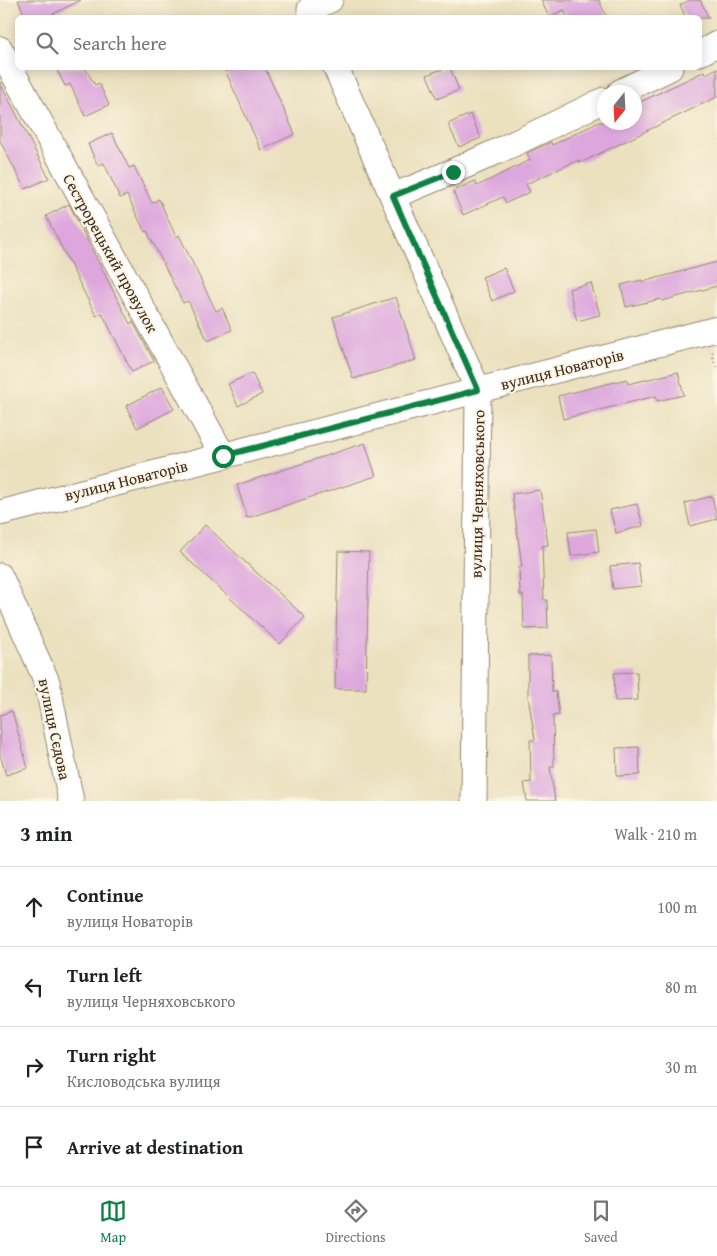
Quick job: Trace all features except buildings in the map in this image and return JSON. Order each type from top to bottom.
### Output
[{"type":"street","points":[[702,52],[717,44]]},
{"type":"street","name":"Сестрорецький провулок","points":[[0,50],[223,456]]},
{"type":"street","name":"вулиця Черняховського","points":[[337,70],[478,390],[474,801]]},
{"type":"street","points":[[635,85],[666,70]]},
{"type":"street","points":[[393,196],[462,168],[597,104]]},
{"type":"street","name":"вулиця Новаторів","points":[[0,513],[717,330]]},
{"type":"street","name":"вулиця Сєдова","points":[[0,576],[47,682],[71,801]]},
{"type":"route","points":[[223,456],[478,390],[393,196],[453,172]]}]
